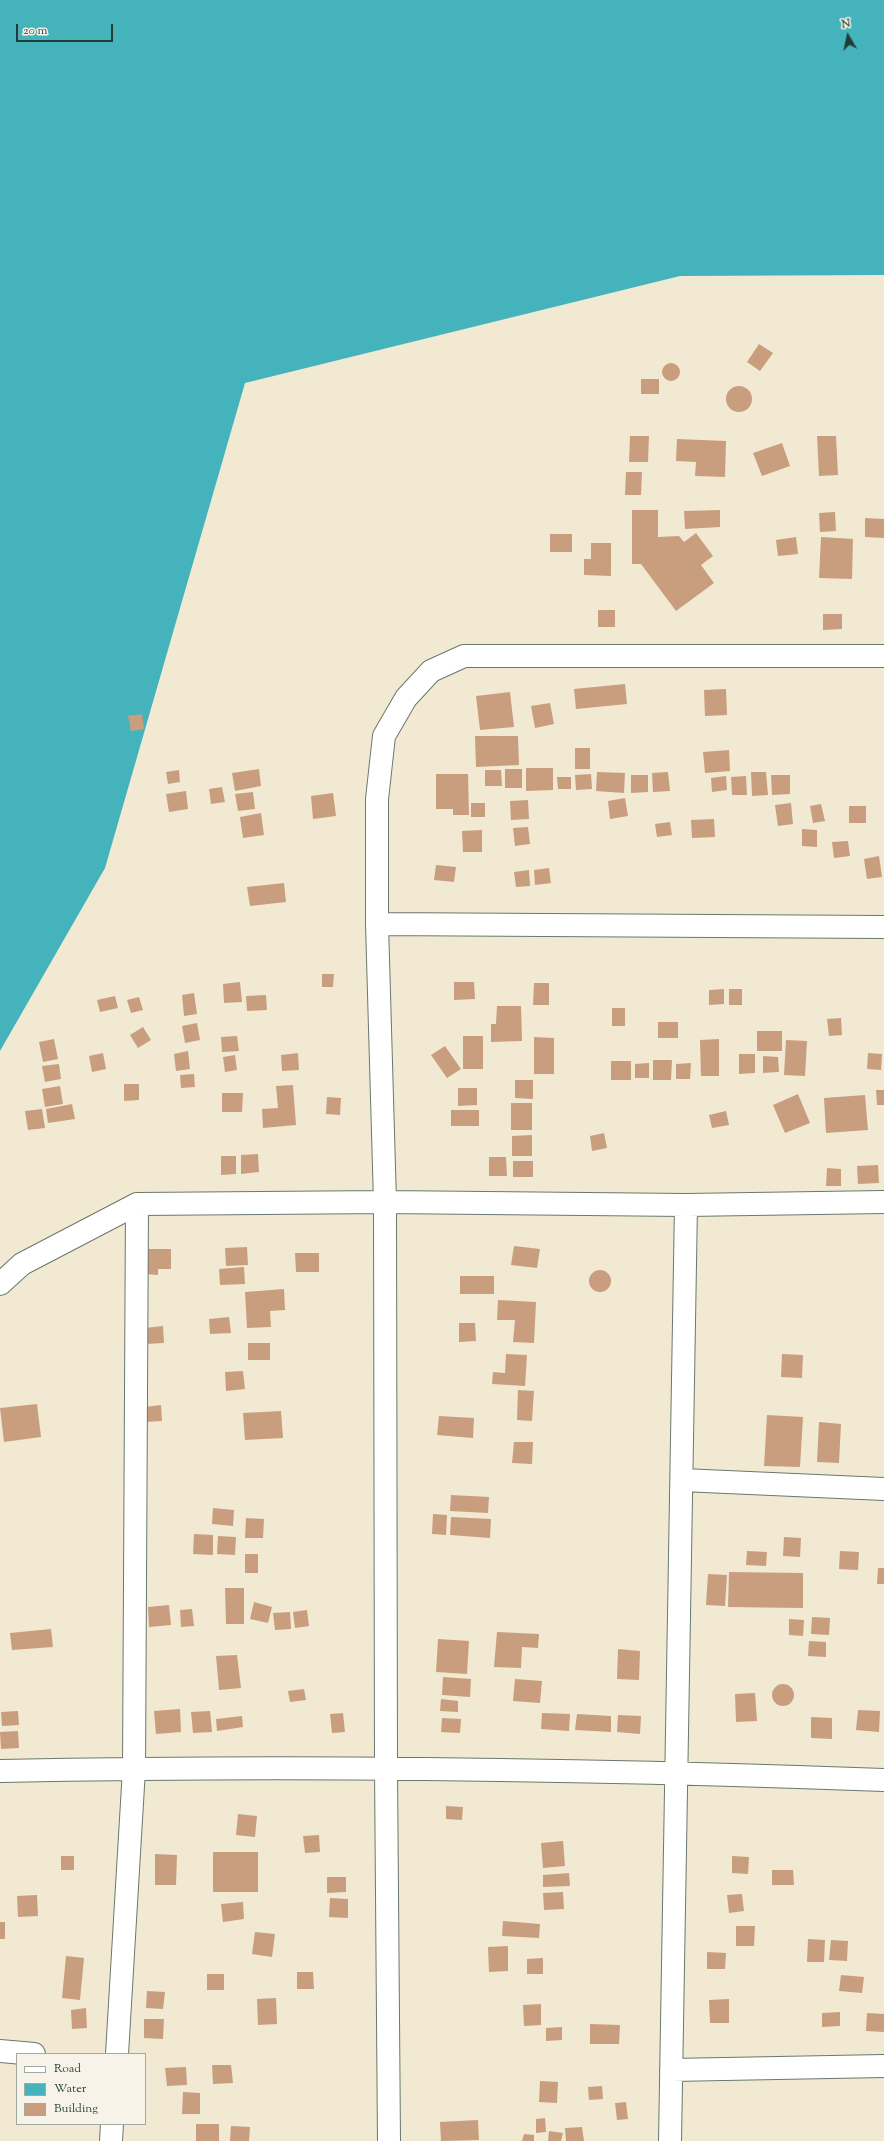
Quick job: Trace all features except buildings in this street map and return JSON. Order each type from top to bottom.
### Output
[{"type":"street","points":[[389,2141],[386,1770],[385,1202],[377,924],[377,799],[384,736],[406,698],[431,671],[464,656],[884,656]]},
{"type":"street","points":[[377,924],[884,927]]},
{"type":"street","points":[[0,1284],[22,1264],[137,1204],[385,1202],[686,1204],[884,1202]]},
{"type":"street","points":[[117,2053],[134,1769],[137,1204]]},
{"type":"street","points":[[670,2141],[678,1772],[686,1204]]},
{"type":"street","points":[[682,1480],[884,1489]]},
{"type":"street","points":[[0,1771],[134,1769],[678,1772],[884,1780]]},
{"type":"street","points":[[0,2051],[23,2053]]},
{"type":"street","points":[[671,2070],[884,2066]]},
{"type":"street","points":[[111,2141],[112,2125]]},
{"type":"water","points":[[0,0],[884,0],[884,275],[680,276],[245,383],[105,868],[0,1051]]}]
